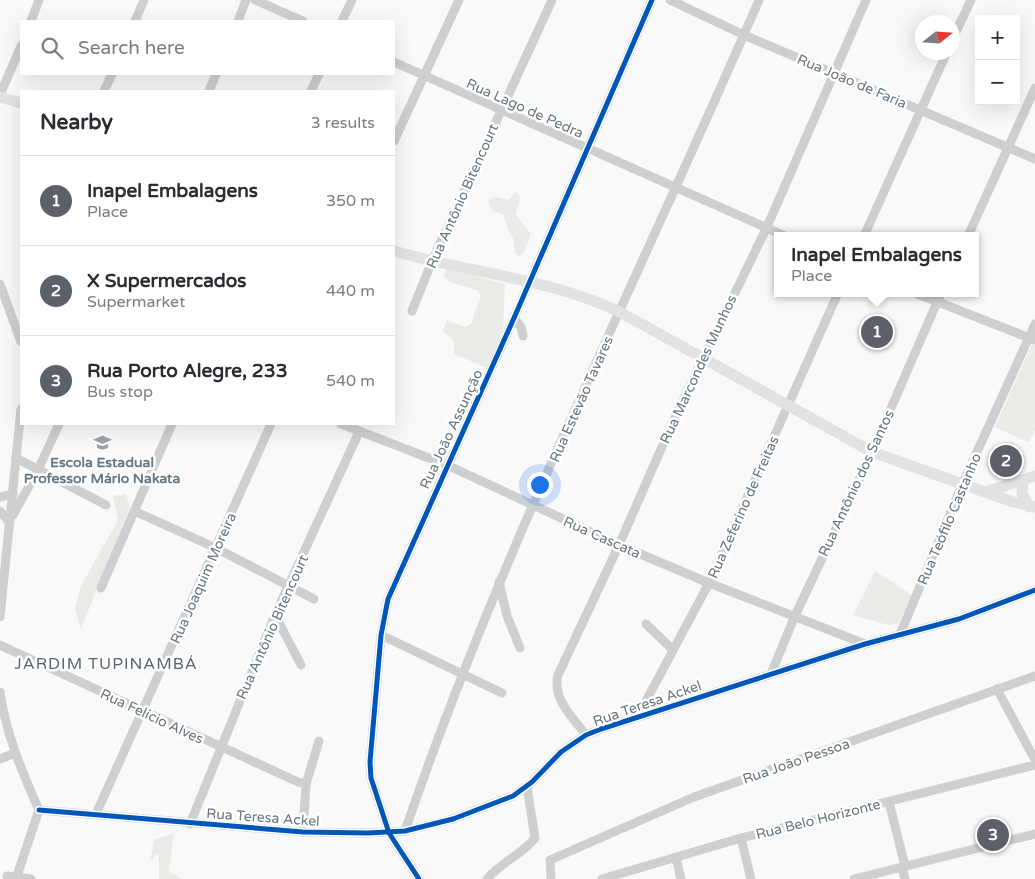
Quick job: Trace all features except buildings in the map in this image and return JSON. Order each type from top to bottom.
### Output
[{"type":"main road","points":[[0,96],[20,103]]},
{"type":"main road","points":[[395,251],[432,262],[530,281],[570,291],[620,312],[872,452],[962,485],[1033,508]]},
{"type":"main road","points":[[986,492],[1023,482],[1035,476]]},
{"type":"main road","points":[[1023,482],[1022,493],[1033,508]]},
{"type":"street","points":[[31,20],[39,0]]},
{"type":"street","points":[[134,20],[144,0]]},
{"type":"street","points":[[238,20],[246,0]]},
{"type":"street","points":[[255,0],[301,20]]},
{"type":"street","points":[[342,20],[352,0]]},
{"type":"street","points":[[395,139],[422,75],[458,0]]},
{"type":"street","name":"Rua Antônio Bitencourt","points":[[412,311],[432,262],[552,0]]},
{"type":"street","name":"Rua João Assunção","points":[[419,879],[389,833],[371,778],[370,762],[381,635],[388,599],[514,318],[652,0]]},
{"type":"street","name":"Rua João de Faria","points":[[670,0],[744,35],[1035,159]]},
{"type":"street","name":"Rua Estevão Tavares","points":[[405,831],[430,756],[499,582],[532,505],[677,188],[759,0]]},
{"type":"street","name":"Rua Marcondes Munhos","points":[[586,735],[566,709],[556,683],[679,408],[767,227],[866,0]]},
{"type":"street","points":[[960,23],[971,0]]},
{"type":"street","points":[[0,96],[20,48]]},
{"type":"street","points":[[866,232],[943,60]]},
{"type":"street","name":"Rua Lago de Pedra","points":[[395,62],[777,232]]},
{"type":"street","points":[[104,90],[112,75]]},
{"type":"street","points":[[209,90],[216,75]]},
{"type":"street","points":[[311,90],[319,75]]},
{"type":"street","points":[[970,232],[1035,88]]},
{"type":"street","points":[[0,284],[20,339]]},
{"type":"street","name":"Rua Zeferino de Freitas","points":[[638,716],[709,583],[836,297]]},
{"type":"street","points":[[924,297],[1032,339]]},
{"type":"street","name":"Rua Antônio dos Santos","points":[[771,674],[794,618],[872,452],[939,297]]},
{"type":"street","points":[[514,318],[521,328],[523,336]]},
{"type":"street","name":"Rua Teófilo Castanho","points":[[901,632],[962,485],[1032,339],[1035,324]]},
{"type":"street","points":[[0,617],[20,419]]},
{"type":"street","points":[[10,521],[38,470],[59,425]]},
{"type":"street","points":[[101,588],[172,425]]},
{"type":"street","name":"Rua Joaquim Moreira","points":[[96,814],[271,425]]},
{"type":"street","name":"Rua Cascata","points":[[342,425],[447,465],[619,545],[709,583],[794,618],[865,644]]},
{"type":"street","name":"Rua Antônio Bitencourt","points":[[190,824],[275,615],[359,432]]},
{"type":"street","points":[[16,458],[106,505]]},
{"type":"street","points":[[0,497],[13,494]]},
{"type":"street","points":[[0,511],[10,521]]},
{"type":"street","points":[[134,511],[216,548],[314,599]]},
{"type":"street","points":[[499,582],[507,616],[520,648]]},
{"type":"street","name":"Rua Teresa Ackel","points":[[39,810],[304,832],[389,833],[405,831],[453,819],[514,796],[527,787],[553,759],[586,735],[638,716],[901,632],[959,619],[1035,590]]},
{"type":"street","points":[[275,615],[301,665]]},
{"type":"street","points":[[646,624],[673,650]]},
{"type":"street","points":[[381,635],[502,693]]},
{"type":"street","name":"Rua Felício Alves","points":[[0,645],[220,748],[306,784]]},
{"type":"street","name":"Rua João Pessoa","points":[[551,879],[549,862],[694,797],[1035,676]]},
{"type":"street","points":[[998,689],[1035,760]]},
{"type":"street","points":[[0,692],[3,711],[15,753],[39,810],[19,865],[11,878],[31,879]]},
{"type":"street","points":[[304,832],[304,787],[319,741]]},
{"type":"street","points":[[0,759],[15,753]]},
{"type":"street","name":"Rua Belo Horizonte","points":[[602,879],[741,838],[1035,765]]},
{"type":"street","points":[[487,879],[496,868],[530,845],[535,838],[527,787]]},
{"type":"street","points":[[889,802],[905,879]]},
{"type":"street","points":[[854,879],[1035,834]]},
{"type":"street","points":[[741,838],[751,879]]},
{"type":"street","points":[[676,858],[681,879]]},
{"type":"shaded area","points":[[516,191],[520,198],[516,215],[531,234],[523,253],[519,256],[515,254],[513,238],[503,214],[492,211],[488,200],[495,197],[509,200]]},
{"type":"shaded area","points":[[446,268],[505,284],[503,329],[487,368],[454,354],[454,341],[443,331],[447,320],[465,327],[471,324],[481,296],[477,290],[452,283],[444,277]]},
{"type":"shaded area","points":[[1032,344],[1035,345],[1035,430],[1028,442],[995,427]]},
{"type":"shaded area","points":[[126,494],[130,507],[81,629],[75,609],[81,586],[118,520],[113,496]]},
{"type":"shaded area","points":[[875,571],[912,595],[898,624],[888,625],[853,615]]},
{"type":"shaded area","points":[[174,833],[169,871],[182,879],[159,879],[159,856],[157,854],[150,862],[154,840]]},
{"type":"cycle path","points":[[419,879],[389,833],[371,778],[370,762],[381,635],[388,599],[514,318],[652,0]]},
{"type":"cycle path","points":[[39,810],[303,832],[368,833],[405,831],[453,819],[513,796],[532,782],[561,752],[586,735],[601,729],[865,644],[959,619],[1035,590]]},
{"type":"place","name":"Inapel Embalagens","points":[[877,332]]},
{"type":"place","name":"Escola Estadual Professor Mário Nakata","points":[[102,442]]},
{"type":"place","name":"X Supermercados","points":[[1006,461]]},
{"type":"place","name":"Rua Porto Alegre, 233","points":[[993,835]]},
{"type":"district","name":"JARDIM TUPINAMBÁ","points":[[106,663]]}]
